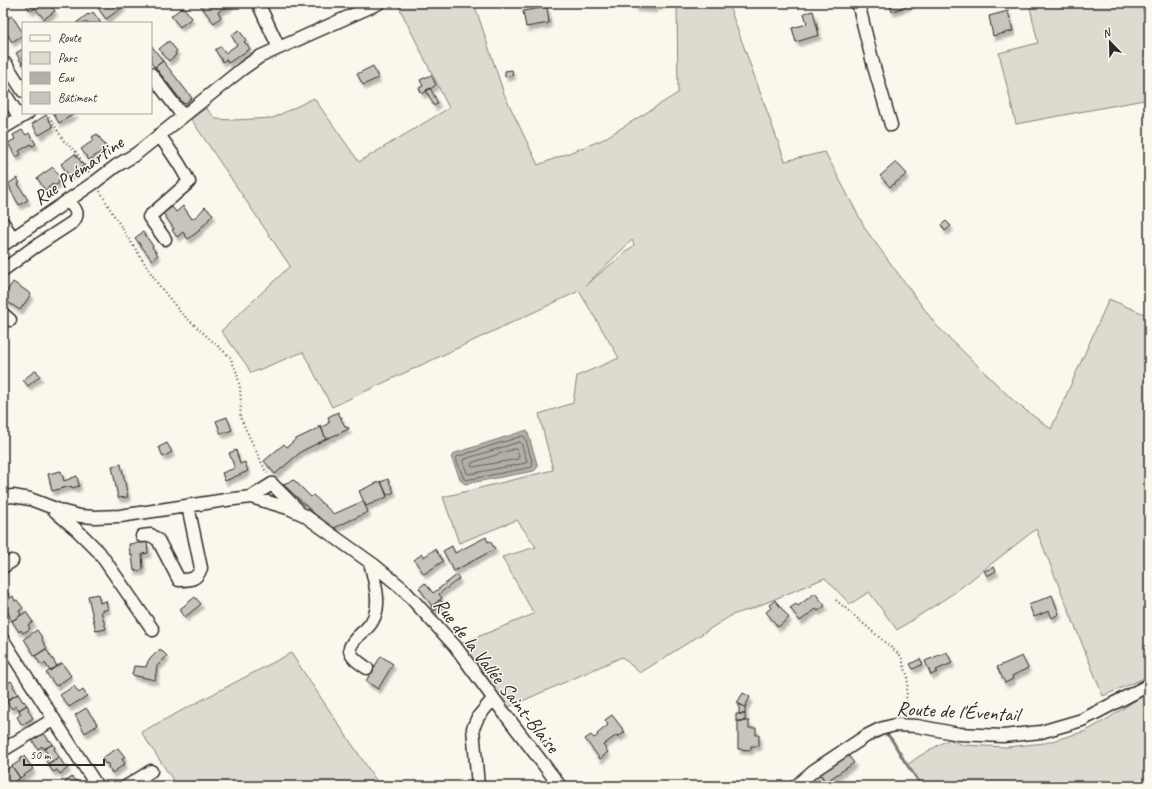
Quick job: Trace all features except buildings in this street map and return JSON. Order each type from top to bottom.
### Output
[{"type":"street","points":[[258,3],[279,48]]},
{"type":"street","name":"Rue Prémartine","points":[[8,241],[116,166],[136,154],[182,116],[259,57],[379,3]]},
{"type":"street","points":[[858,3],[890,125]]},
{"type":"street","points":[[6,64],[20,86],[3,90],[22,113]]},
{"type":"street","points":[[152,75],[182,116]]},
{"type":"street","points":[[3,128],[24,115]]},
{"type":"street","points":[[159,135],[183,169],[189,182],[149,217],[165,239]]},
{"type":"street","points":[[3,270],[77,217],[77,212],[68,200]]},
{"type":"street","points":[[3,223],[8,241]]},
{"type":"street","points":[[251,497],[272,484],[304,516]]},
{"type":"street","name":"Rue de la Vallée Saint-Blaise","points":[[3,497],[13,496],[30,500],[64,512],[80,516],[95,517],[120,516],[251,497],[288,508],[304,516],[370,562],[402,588],[455,646],[493,699],[560,786]]},
{"type":"street","points":[[142,536],[151,535],[158,540],[178,580],[190,580],[199,574],[201,568],[188,506]]},
{"type":"street","points":[[49,507],[77,530],[99,552],[153,630]]},
{"type":"street","points":[[367,668],[357,661],[350,648],[354,641],[372,623],[377,605],[377,592],[370,562]]},
{"type":"street","points":[[3,640],[98,786]]},
{"type":"street","name":"Route de l'Éventail","points":[[796,786],[813,772],[866,736],[895,725],[905,724],[958,734],[1004,736],[1041,732],[1082,720],[1149,685]]},
{"type":"street","points":[[478,786],[473,728],[478,717],[493,699]]},
{"type":"street","points":[[3,750],[54,719]]},
{"type":"street","points":[[128,786],[151,770]]},
{"type":"path","points":[[48,114],[64,141],[76,152],[113,214],[158,284],[181,313],[230,357],[237,372],[240,388],[240,417],[272,484]]},
{"type":"path","points":[[836,600],[901,656],[908,678],[905,724]]},
{"type":"green space","points":[[397,3],[474,3],[504,94],[538,165],[602,140],[678,93],[677,3],[728,3],[785,161],[825,152],[866,230],[936,325],[1016,403],[1051,429],[1109,299],[1149,316],[1149,676],[1103,696],[1036,529],[954,593],[897,630],[869,592],[850,604],[825,578],[751,609],[732,615],[640,673],[622,657],[502,710],[455,646],[534,614],[502,557],[536,547],[517,520],[459,543],[443,497],[553,470],[539,414],[573,403],[577,376],[619,358],[579,291],[332,407],[303,352],[251,373],[221,331],[290,266],[191,119],[206,108],[216,119],[233,120],[273,118],[314,98],[359,162],[449,108]],"holes":[[[632,240],[634,245],[586,285]]]},
{"type":"green space","points":[[1029,3],[1141,3],[1149,33],[1149,99],[1016,124],[999,53],[1038,43]]},
{"type":"green space","points":[[291,653],[380,786],[177,786],[141,732]]},
{"type":"green space","points":[[1149,694],[1149,786],[922,786],[907,765],[949,739],[963,745],[1007,747],[1045,743],[1086,731],[1109,718],[1143,695]]},
{"type":"water","points":[[527,430],[538,467],[534,471],[465,484],[461,481],[451,457],[455,453]]},
{"type":"waterway","points":[[886,733],[922,786]]}]
